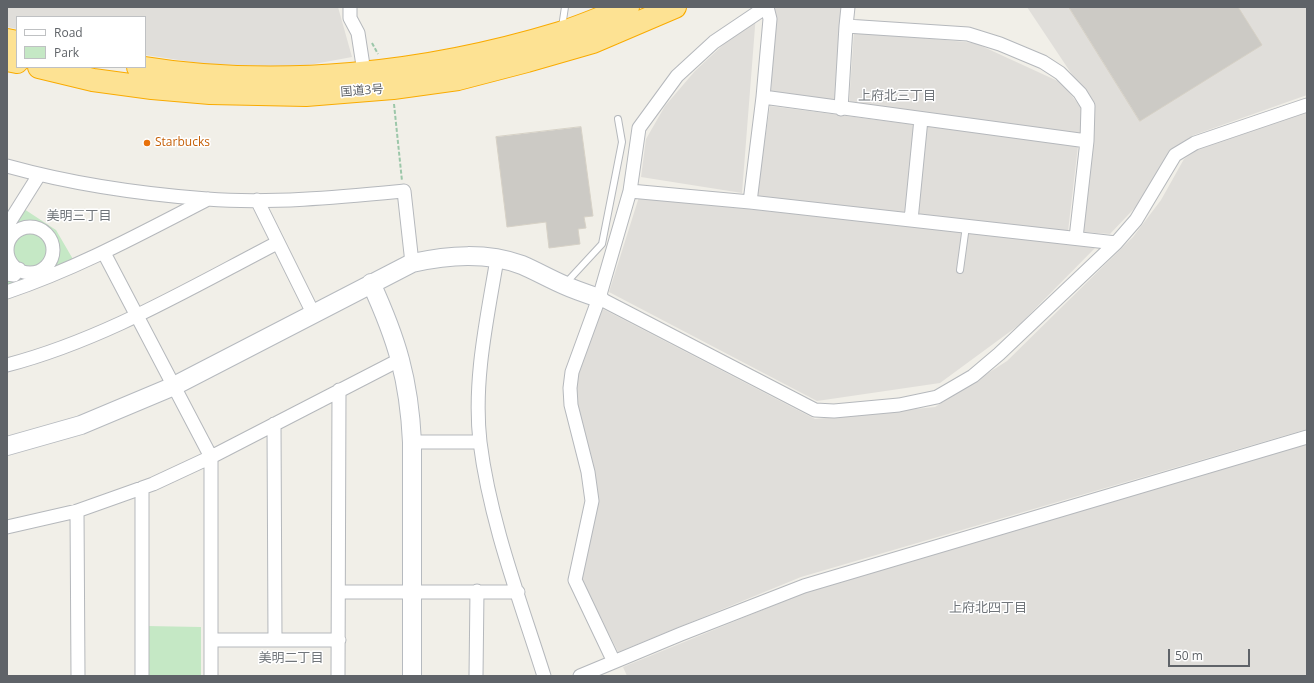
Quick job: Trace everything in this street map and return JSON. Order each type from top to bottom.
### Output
[{"type":"highway","name":"国道3号","points":[[146,68],[209,76],[298,77],[391,70],[455,60],[562,33],[628,7]]},
{"type":"highway","name":"国道3号","points":[[43,68],[93,80],[152,88],[210,93],[306,95],[393,88],[458,79],[527,61],[593,42],[675,7]]},
{"type":"street","points":[[350,7],[350,18],[358,33],[364,72]]},
{"type":"street","points":[[614,662],[575,580],[592,501],[588,472],[571,405],[570,388],[572,372],[599,298],[630,191],[639,128],[648,113],[677,76],[714,42],[766,7],[770,19],[763,97],[750,202]]},
{"type":"street","points":[[841,108],[848,7]]},
{"type":"street","points":[[846,26],[968,34],[1000,44],[1043,62],[1060,73],[1080,93],[1088,106],[1087,141],[1076,238]]},
{"type":"street","points":[[763,97],[1087,141]]},
{"type":"street","points":[[7,446],[80,425],[174,386],[412,263],[436,258],[465,255],[497,258],[522,265],[564,285],[599,298],[815,410],[834,411],[892,406],[937,396],[973,376],[999,354],[1116,243],[1136,220],[1176,156],[1195,143],[1307,105]]},
{"type":"street","points":[[911,220],[921,119]]},
{"type":"street","points":[[7,166],[39,175],[114,188],[208,199],[257,200],[344,197],[404,191],[412,263]]},
{"type":"street","points":[[7,226],[39,175]]},
{"type":"street","points":[[630,191],[750,202],[1116,243]]},
{"type":"street","points":[[7,292],[63,271],[104,253],[208,199]]},
{"type":"street","points":[[257,200],[313,313]]},
{"type":"street","points":[[24,228],[38,229],[50,238],[53,246],[50,261],[39,271],[31,273],[13,272],[8,249],[13,236],[24,228]]},
{"type":"street","points":[[7,365],[83,340],[137,316],[278,243]]},
{"type":"street","points":[[104,253],[211,457],[211,676]]},
{"type":"street","points":[[497,258],[479,379],[480,442],[493,512],[544,676]]},
{"type":"street","points":[[50,261],[63,271]]},
{"type":"street","points":[[372,283],[389,323],[401,359],[410,407],[412,442],[412,676]]},
{"type":"street","points":[[7,527],[77,511],[142,488],[211,457],[401,359]]},
{"type":"street","points":[[338,676],[339,390]]},
{"type":"street","points":[[274,424],[275,640]]},
{"type":"street","points":[[580,676],[804,586],[1307,437]]},
{"type":"street","points":[[412,442],[480,442]]},
{"type":"street","points":[[142,488],[142,676]]},
{"type":"street","points":[[77,511],[78,676]]},
{"type":"street","points":[[339,592],[477,590],[518,592]]},
{"type":"street","points":[[476,676],[477,590]]},
{"type":"street","points":[[210,640],[339,640]]},
{"type":"lane","points":[[562,33],[565,7]]},
{"type":"lane","points":[[564,285],[602,244],[622,142],[618,118]]},
{"type":"lane","points":[[960,270],[966,226]]},
{"type":"path","points":[[393,88],[398,147],[404,191]]},
{"type":"shaded area","points":[[7,7],[338,7],[352,57],[298,67],[206,64],[146,55],[146,16],[16,16],[16,29],[7,27]]},
{"type":"shaded area","points":[[776,7],[844,7],[837,101],[771,92],[774,10]]},
{"type":"shaded area","points":[[1027,7],[1307,7],[1307,95],[1194,135],[1173,149],[1148,194],[1110,234],[1083,232],[1095,109]]},
{"type":"shaded area","points":[[756,14],[742,193],[641,177],[646,139],[665,106],[695,71]]},
{"type":"shaded area","points":[[854,31],[975,43],[1062,83],[1082,109],[1080,135],[849,104]]},
{"type":"shaded area","points":[[770,106],[1078,146],[1068,231],[756,196]]},
{"type":"shaded area","points":[[1307,112],[1307,429],[801,577],[618,652],[581,578],[596,503],[576,404],[576,380],[601,309],[815,419],[935,407],[1007,361],[1133,237],[1161,200],[1184,159],[1204,145]]},
{"type":"shaded area","points":[[639,197],[1096,247],[1019,325],[940,383],[817,401],[609,292]]},
{"type":"shaded area","points":[[1307,442],[1307,676],[627,676],[623,667],[799,595],[883,568]]},
{"type":"green space","points":[[24,209],[56,230],[74,261],[7,287],[7,237]]},
{"type":"green space","points":[[147,626],[201,627],[201,676],[146,676]]},
{"type":"building","points":[[1069,7],[1238,7],[1262,45],[1140,121]]},
{"type":"building","points":[[581,127],[593,216],[584,217],[586,228],[578,229],[580,244],[549,248],[546,222],[507,227],[496,137]]},
{"type":"place","name":"Starbucks","points":[[147,143]]},
{"type":"district","name":"上府北三丁目","points":[[897,96]]},
{"type":"district","name":"美明三丁目","points":[[79,216]]},
{"type":"district","name":"上府北四丁目","points":[[988,608]]},
{"type":"district","name":"美明二丁目","points":[[291,658]]}]
